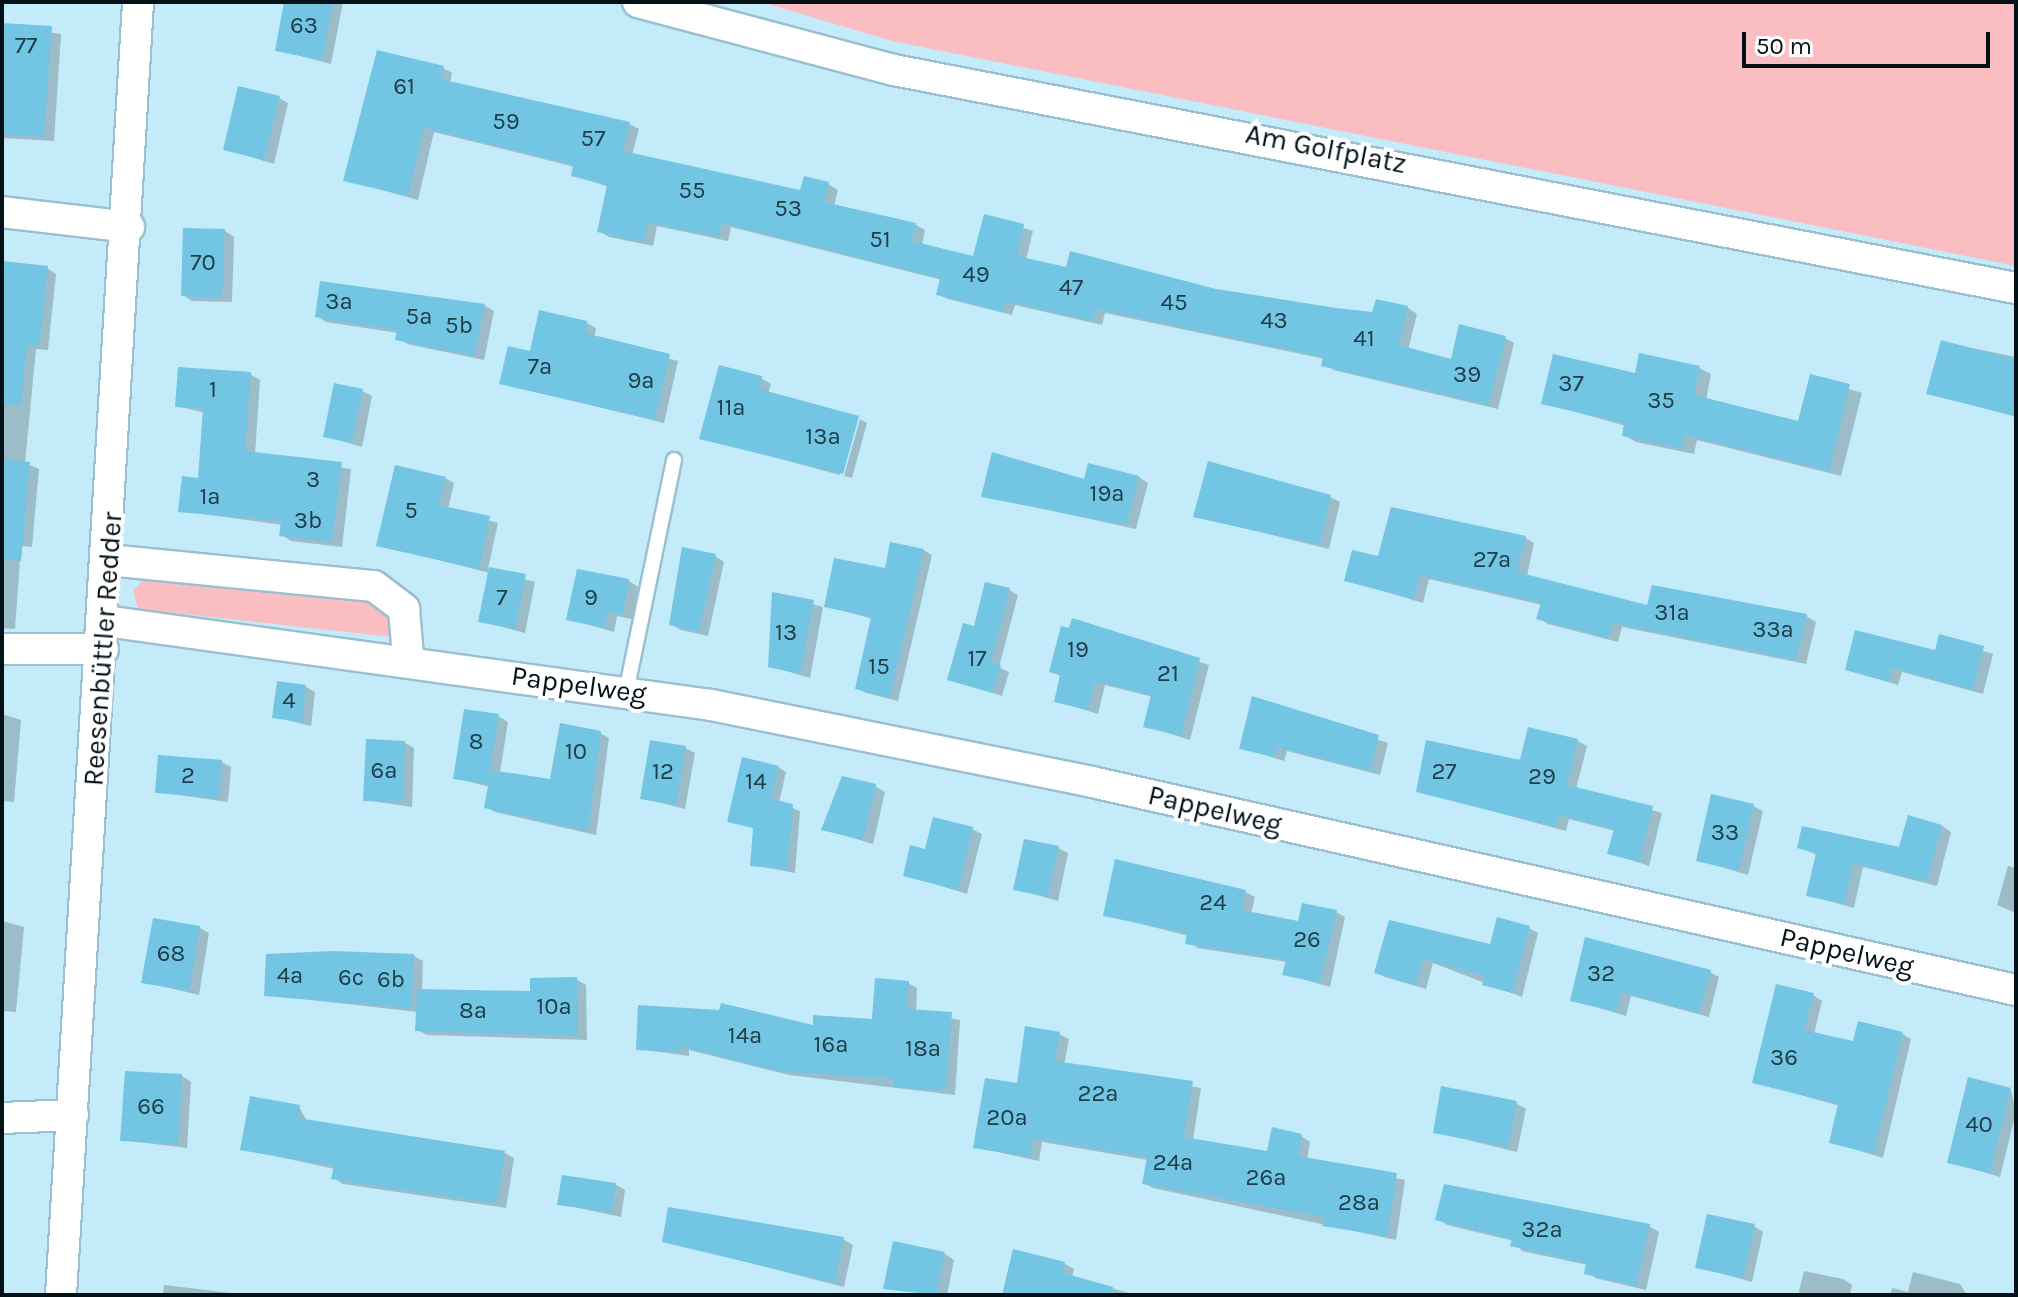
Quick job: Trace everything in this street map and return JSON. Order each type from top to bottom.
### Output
[{"type":"street","name":"Reesenbüttler Redder","points":[[61,1295],[129,227],[138,2]]},
{"type":"street","name":"Am Golfplatz","points":[[638,2],[894,70],[2016,288]]},
{"type":"street","points":[[2,212],[129,227]]},
{"type":"street","points":[[108,560],[374,586],[404,609],[408,657]]},
{"type":"street","name":"Pappelweg","points":[[2,649],[104,635],[408,657],[626,692],[1092,782],[2016,990]]},
{"type":"street","points":[[2,1118],[73,1115]]},
{"type":"lane","points":[[626,692],[674,460]]},
{"type":"shaded area","points":[[761,2],[2016,2],[2016,266],[892,41]]},
{"type":"shaded area","points":[[149,576],[373,597],[395,609],[393,637],[138,609],[133,590]]},
{"type":"building","points":[[284,2],[333,2],[322,60],[275,51]]},
{"type":"building","points":[[2,23],[52,26],[44,137],[2,134]]},
{"type":"building","points":[[377,50],[444,66],[440,79],[630,122],[623,151],[800,190],[804,176],[829,182],[824,202],[916,223],[912,241],[973,256],[984,214],[1024,224],[1017,256],[1066,267],[1070,251],[1216,289],[1372,312],[1376,299],[1408,306],[1399,345],[1451,359],[1459,324],[1506,336],[1489,405],[1321,366],[1323,357],[1096,309],[1093,321],[1005,301],[1003,312],[936,295],[940,278],[722,223],[719,237],[648,222],[644,242],[597,232],[607,185],[571,176],[573,165],[424,128],[408,196],[343,181]]},
{"type":"building","points":[[238,86],[280,96],[264,160],[223,150]]},
{"type":"building","points":[[183,228],[225,229],[222,298],[181,296]]},
{"type":"building","points":[[2,261],[48,266],[39,346],[27,345],[21,405],[2,404]]},
{"type":"building","points":[[320,281],[485,304],[474,356],[395,340],[397,330],[315,317]]},
{"type":"building","points":[[539,310],[587,321],[585,333],[670,354],[655,420],[499,384],[508,346],[530,351]]},
{"type":"building","points":[[1941,340],[2016,360],[2016,416],[1926,394]]},
{"type":"building","points":[[1639,353],[1700,366],[1694,395],[1798,421],[1810,374],[1850,384],[1829,471],[1685,435],[1682,449],[1622,436],[1624,423],[1541,404],[1553,354],[1635,373]]},
{"type":"building","points":[[719,365],[762,376],[759,389],[859,416],[843,474],[699,439]]},
{"type":"building","points":[[178,367],[251,372],[245,451],[342,462],[332,542],[279,536],[281,521],[178,512],[182,476],[198,478],[203,409],[175,407]]},
{"type":"building","points":[[334,383],[363,389],[352,443],[323,437]]},
{"type":"building","points":[[992,452],[1084,479],[1088,463],[1139,476],[1127,525],[981,497]]},
{"type":"building","points":[[2,459],[30,462],[21,561],[2,560]]},
{"type":"building","points":[[1208,461],[1331,495],[1320,545],[1193,517]]},
{"type":"building","points":[[395,465],[446,477],[439,505],[490,516],[479,569],[376,546]]},
{"type":"building","points":[[1391,507],[1526,536],[1517,572],[1647,605],[1652,585],[1807,614],[1796,660],[1613,623],[1609,638],[1536,619],[1541,603],[1420,575],[1414,599],[1344,581],[1352,550],[1378,556]]},
{"type":"building","points":[[890,542],[924,549],[890,698],[855,689],[871,617],[824,607],[834,558],[885,568]]},
{"type":"building","points":[[682,547],[716,554],[699,632],[669,625]]},
{"type":"building","points":[[489,567],[526,574],[515,629],[478,622]]},
{"type":"building","points":[[577,569],[629,579],[623,615],[608,612],[604,628],[566,620]]},
{"type":"building","points":[[985,582],[1010,588],[991,662],[1001,665],[993,693],[947,680],[963,623],[974,626]]},
{"type":"building","points":[[772,592],[814,600],[800,674],[768,667]]},
{"type":"building","points":[[1072,618],[1200,658],[1181,736],[1143,727],[1151,695],[1095,681],[1088,710],[1054,702],[1060,675],[1049,672],[1061,626],[1069,628]]},
{"type":"building","points":[[1855,630],[1935,650],[1939,634],[1984,646],[1973,690],[1892,668],[1889,682],[1845,670]]},
{"type":"building","points":[[277,681],[306,685],[302,722],[272,718]]},
{"type":"building","points":[[1252,696],[1379,735],[1370,771],[1277,747],[1275,757],[1239,749]]},
{"type":"building","points":[[464,709],[499,714],[488,784],[453,779]]},
{"type":"building","points":[[560,723],[601,731],[588,831],[484,808],[491,770],[550,779]]},
{"type":"building","points":[[1528,727],[1578,739],[1567,785],[1653,806],[1639,862],[1607,854],[1614,829],[1559,815],[1556,827],[1416,792],[1426,740],[1520,760]]},
{"type":"building","points":[[366,739],[405,741],[403,802],[363,801]]},
{"type":"building","points":[[650,740],[686,746],[676,805],[640,799]]},
{"type":"building","points":[[158,755],[222,760],[219,798],[155,793]]},
{"type":"building","points":[[742,757],[779,766],[771,799],[793,804],[787,869],[750,866],[753,828],[727,822]]},
{"type":"building","points":[[842,776],[876,784],[863,840],[821,830]]},
{"type":"building","points":[[1711,794],[1754,804],[1739,871],[1696,861]]},
{"type":"building","points":[[1908,815],[1942,825],[1927,882],[1853,863],[1844,904],[1806,896],[1816,853],[1797,848],[1802,826],[1899,847]]},
{"type":"building","points":[[933,817],[973,827],[958,890],[903,876],[910,845],[925,849]]},
{"type":"building","points":[[1024,839],[1059,846],[1048,897],[1013,890]]},
{"type":"building","points":[[1115,859],[1246,890],[1242,910],[1298,921],[1302,903],[1337,910],[1320,983],[1282,975],[1286,960],[1185,944],[1187,933],[1103,916]]},
{"type":"building","points":[[1497,917],[1530,926],[1512,993],[1482,985],[1484,976],[1423,959],[1416,985],[1374,973],[1389,920],[1490,944]]},
{"type":"building","points":[[153,918],[200,926],[189,991],[141,983]]},
{"type":"building","points":[[1585,937],[1711,970],[1699,1013],[1621,992],[1617,1012],[1570,1001]]},
{"type":"building","points":[[333,951],[414,954],[412,1008],[264,996],[266,954]]},
{"type":"building","points":[[577,977],[578,1036],[415,1031],[417,989],[530,991],[530,978]]},
{"type":"building","points":[[875,978],[909,981],[907,1009],[952,1012],[946,1091],[894,1087],[894,1079],[778,1071],[680,1046],[680,1052],[636,1050],[638,1005],[719,1010],[721,1003],[813,1025],[813,1015],[872,1019]]},
{"type":"building","points":[[1776,984],[1814,993],[1804,1030],[1853,1041],[1858,1021],[1903,1032],[1874,1154],[1829,1143],[1838,1104],[1752,1083]]},
{"type":"building","points":[[1025,1026],[1060,1032],[1055,1061],[1193,1081],[1184,1137],[1267,1151],[1272,1127],[1302,1134],[1298,1156],[1397,1173],[1387,1236],[1322,1226],[1324,1217],[1142,1184],[1147,1157],[1033,1138],[1030,1157],[973,1148],[985,1078],[1017,1083]]},
{"type":"building","points":[[125,1071],[182,1074],[178,1144],[120,1141]]},
{"type":"building","points":[[1968,1077],[2011,1088],[1990,1173],[1947,1163]]},
{"type":"building","points":[[1441,1086],[1517,1101],[1508,1147],[1433,1133]]},
{"type":"building","points":[[250,1096],[300,1105],[298,1118],[505,1151],[497,1204],[331,1179],[334,1166],[240,1150]]},
{"type":"building","points":[[562,1175],[616,1183],[612,1212],[557,1205]]},
{"type":"building","points":[[1444,1184],[1650,1224],[1636,1286],[1584,1274],[1586,1263],[1510,1246],[1512,1239],[1435,1220]]},
{"type":"building","points":[[668,1207],[844,1237],[835,1283],[662,1242]]},
{"type":"building","points":[[1707,1214],[1755,1224],[1743,1278],[1695,1268]]},
{"type":"building","points":[[893,1241],[945,1252],[936,1295],[883,1289]]},
{"type":"building","points":[[1013,1249],[1065,1262],[1063,1273],[1113,1287],[1112,1295],[1002,1295]]}]
